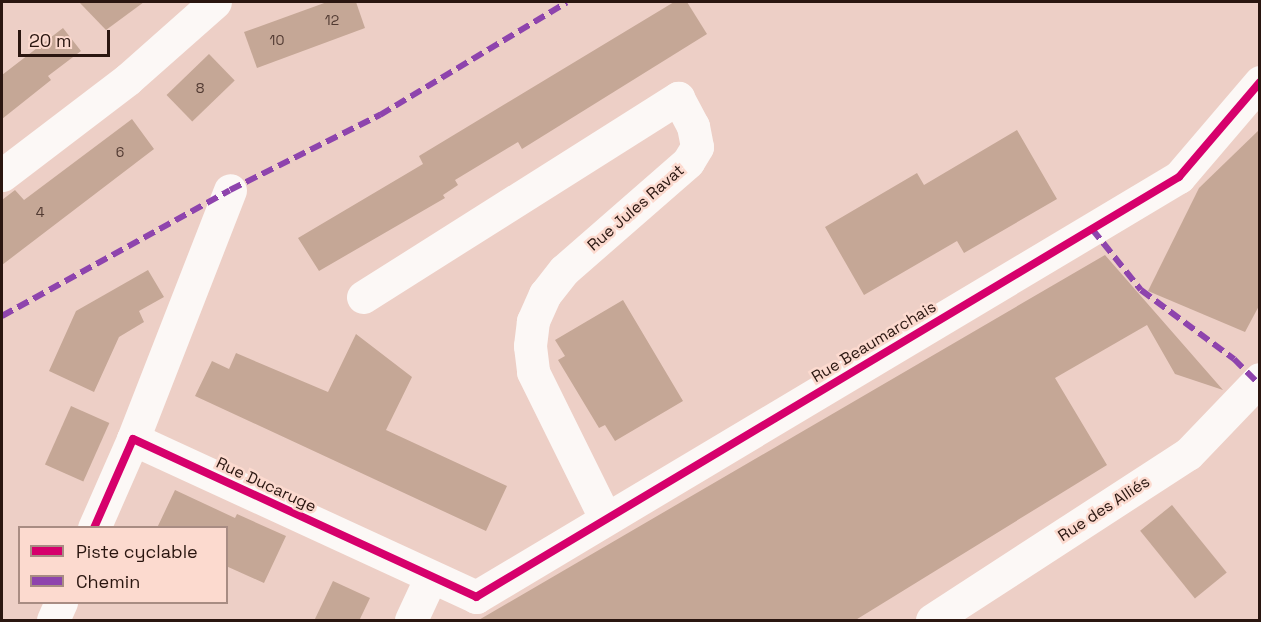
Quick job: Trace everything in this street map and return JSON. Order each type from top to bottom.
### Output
[{"type":"street","points":[[2,175],[128,79],[215,2]]},
{"type":"street","name":"Rue Beaumarchais","points":[[476,597],[1179,177],[1260,82]]},
{"type":"street","name":"Rue Jules Ravat","points":[[363,297],[678,98],[693,126],[697,147],[688,162],[564,270],[544,294],[533,321],[530,346],[533,372],[605,518]]},
{"type":"street","points":[[95,526],[133,439],[230,190]]},
{"type":"street","name":"Rue des Alliés","points":[[932,621],[1188,454],[1260,379]]},
{"type":"street","name":"Rue Ducaruge","points":[[133,439],[476,597]]},
{"type":"street","points":[[411,621],[431,577]]},
{"type":"street","points":[[53,621],[61,604]]},
{"type":"building","points":[[79,2],[144,2],[106,30]]},
{"type":"building","points":[[327,2],[356,2],[365,28],[257,68],[244,32]]},
{"type":"building","points":[[674,2],[687,2],[707,34],[522,149],[518,142],[455,180],[458,185],[443,195],[445,198],[319,271],[298,238],[423,164],[419,156]]},
{"type":"building","points":[[63,28],[81,51],[48,76],[51,80],[2,119],[2,75]]},
{"type":"building","points":[[209,54],[235,81],[192,122],[167,95]]},
{"type":"building","points":[[132,119],[154,149],[2,265],[2,200],[15,190],[24,200]]},
{"type":"building","points":[[1260,129],[1260,304],[1245,332],[1148,291],[1199,188]]},
{"type":"building","points":[[1017,130],[1057,199],[964,253],[957,241],[864,295],[825,227],[917,173],[924,185]]},
{"type":"building","points":[[1105,255],[1223,390],[1175,374],[1147,325],[1055,378],[1107,465],[854,621],[477,621]]},
{"type":"building","points":[[148,270],[164,297],[139,311],[144,322],[119,337],[94,392],[49,371],[76,311]]},
{"type":"building","points":[[623,300],[683,401],[615,441],[605,425],[599,428],[558,360],[565,356],[555,340]]},
{"type":"building","points":[[356,334],[412,377],[386,430],[507,486],[486,531],[195,396],[212,361],[229,369],[236,353],[328,392]]},
{"type":"building","points":[[71,406],[109,423],[83,482],[45,464]]},
{"type":"building","points":[[175,490],[235,518],[237,514],[286,536],[264,583],[228,567],[228,526],[158,526]]},
{"type":"building","points":[[1172,505],[1227,573],[1195,598],[1140,531]]},
{"type":"building","points":[[333,581],[370,598],[359,621],[314,621]]},
{"type":"marked path","points":[[2,316],[230,190],[380,115],[567,2]]},
{"type":"marked path","points":[[1092,229],[1141,290],[1234,359],[1257,382]]},
{"type":"cycle path","points":[[95,526],[133,439],[476,597],[1179,177],[1260,82]]}]
